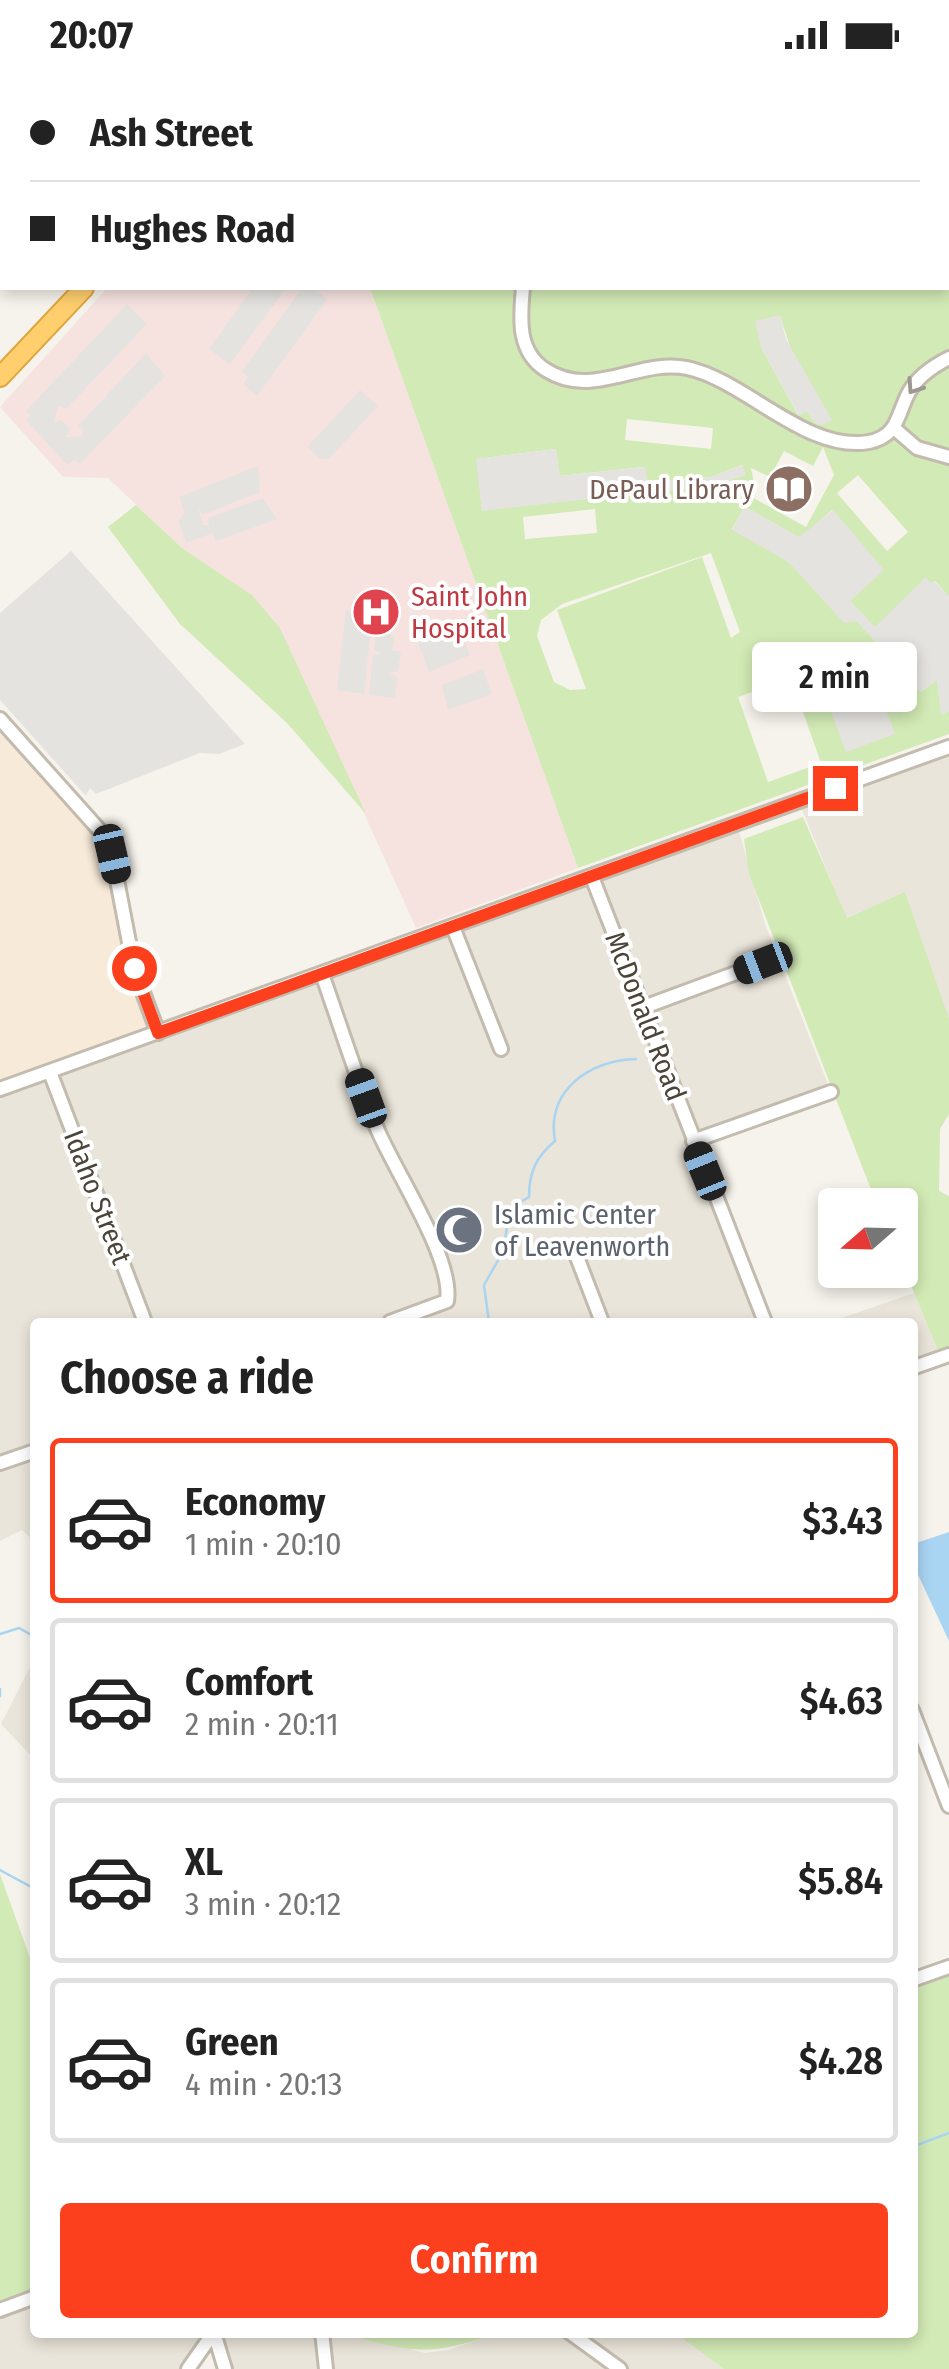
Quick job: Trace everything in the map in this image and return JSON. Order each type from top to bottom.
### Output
[{"type":"highway","points":[[0,377],[82,290]]},
{"type":"street","points":[[523,290],[524,345],[533,361],[548,372],[568,381],[598,381],[670,367],[692,369],[808,428],[845,442],[876,441],[895,429],[910,390],[924,373],[949,358]]},
{"type":"street","points":[[895,429],[917,448],[949,458]]},
{"type":"street","points":[[0,720],[102,833],[112,854],[134,968],[158,1033]]},
{"type":"street","points":[[0,1089],[949,747]]},
{"type":"street","name":"McDonald Road","points":[[592,877],[763,1318]]},
{"type":"street","points":[[453,927],[501,1049]]},
{"type":"street","points":[[644,1007],[763,963]]},
{"type":"street","points":[[322,974],[377,1129],[421,1215],[450,1288],[448,1302],[402,1318]]},
{"type":"street","name":"Idaho Street","points":[[50,1072],[143,1318]]},
{"type":"street","points":[[693,1140],[831,1092]]},
{"type":"street","points":[[577,1257],[600,1318]]},
{"type":"street","points":[[918,1366],[949,1355]]},
{"type":"street","points":[[0,1463],[30,1452]]},
{"type":"street","points":[[918,1726],[949,1806]]},
{"type":"street","points":[[918,1978],[949,1967]]},
{"type":"street","points":[[0,2310],[30,2299]]},
{"type":"street","points":[[188,2369],[210,2338]]},
{"type":"street","points":[[216,2338],[225,2369]]},
{"type":"street","points":[[323,2338],[326,2369]]},
{"type":"street","points":[[577,2338],[620,2369]]},
{"type":"shaded area","name":"Saint John Hospital","points":[[105,290],[371,290],[578,868],[416,928],[280,628],[252,595],[182,548],[108,478],[63,477],[0,407]]},
{"type":"shaded area","points":[[252,290],[285,290],[230,364],[209,349]]},
{"type":"shaded area","points":[[301,290],[317,290],[327,300],[257,396],[243,384],[248,377],[242,371]]},
{"type":"shaded area","points":[[127,304],[147,324],[66,409],[58,405],[54,423],[61,420],[70,429],[66,437],[81,436],[84,431],[78,426],[146,353],[165,376],[80,464],[74,460],[67,465],[26,420],[31,416],[26,411]]},
{"type":"shaded area","points":[[780,315],[786,339],[832,420],[822,425],[815,423],[807,411],[799,416],[761,347],[755,321]]},
{"type":"shaded area","points":[[360,390],[378,406],[329,459],[320,459],[307,447]]},
{"type":"shaded area","points":[[556,449],[560,476],[645,467],[648,483],[711,477],[743,465],[745,475],[714,485],[482,511],[476,459]]},
{"type":"shaded area","points":[[258,466],[260,492],[202,515],[198,507],[203,525],[209,525],[208,518],[263,498],[277,519],[216,541],[213,533],[186,543],[178,520],[185,513],[179,497]]},
{"type":"shaded area","points":[[745,507],[799,537],[833,510],[884,570],[850,601],[875,627],[926,577],[931,583],[934,581],[949,597],[949,711],[941,716],[937,680],[921,692],[857,621],[844,623],[789,562],[732,530]]},
{"type":"shaded area","points":[[71,551],[245,744],[219,754],[200,753],[96,794],[90,788],[86,796],[0,700],[0,613]]},
{"type":"shaded area","points":[[346,610],[373,613],[364,694],[337,690]]},
{"type":"shaded area","points":[[436,618],[441,629],[458,623],[470,655],[429,672],[412,626]]},
{"type":"shaded area","points":[[386,631],[394,638],[392,650],[401,652],[398,671],[389,673],[397,677],[395,698],[369,695],[373,655],[382,654],[374,650],[376,632]]},
{"type":"shaded area","points":[[483,669],[492,694],[448,710],[442,685]]},
{"type":"shaded area","points":[[835,672],[868,684],[875,681],[895,734],[846,752],[818,677]]},
{"type":"shaded area","points":[[0,719],[102,833],[134,968],[158,1033],[0,1089]]},
{"type":"shaded area","points":[[949,747],[949,1018],[905,893],[846,918],[799,802]]},
{"type":"shaded area","points":[[737,824],[765,924],[831,1092],[694,1141],[763,1318],[30,1318],[30,1537],[22,1530],[0,1541],[0,1089]]},
{"type":"shaded area","points":[[914,1293],[941,1358],[918,1366],[918,1318],[842,1318]]},
{"type":"shaded area","points":[[30,1667],[30,1755],[1,1724]]},
{"type":"shaded area","points":[[30,2299],[30,2338],[213,2338],[188,2369],[0,2369],[0,2310]]},
{"type":"shaded area","points":[[216,2338],[364,2338],[425,2353],[449,2350],[483,2338],[682,2338],[724,2369],[225,2369]]},
{"type":"green space","points":[[371,290],[949,290],[949,597],[935,581],[875,628],[850,601],[832,510],[800,538],[745,507],[732,529],[789,562],[844,622],[857,621],[921,692],[937,679],[942,715],[949,711],[949,734],[578,868]],"holes":[[[780,316],[815,423],[807,411],[798,415],[761,347]],[[627,419],[713,428],[711,449],[625,440]],[[823,447],[834,475],[806,527],[748,495],[754,483],[751,468],[770,477],[784,451],[813,466]],[[556,449],[559,476],[644,467],[647,483],[711,477],[742,465],[745,475],[714,485],[482,510],[477,459]],[[858,475],[908,532],[887,551],[837,493]],[[595,509],[597,533],[525,539],[523,517]],[[711,553],[740,632],[731,638],[702,557],[557,610],[586,689],[570,690],[554,682],[537,636],[541,620],[562,604]],[[791,678],[821,763],[768,782],[738,697]]]},
{"type":"green space","points":[[136,505],[182,548],[252,595],[280,628],[366,814],[287,723],[180,624],[108,527]]},
{"type":"green space","points":[[803,817],[847,918],[905,892],[949,1018],[949,1114],[940,1129],[939,1191],[949,1196],[949,1355],[941,1358],[912,1288],[918,1288],[918,1188],[870,1188],[749,874],[744,839]]},
{"type":"green space","points":[[0,1874],[30,1958],[30,2293],[0,2303]]},
{"type":"green space","points":[[949,1967],[949,2369],[724,2369],[682,2338],[918,2338],[918,1978]]},
{"type":"green space","points":[[361,2338],[483,2338],[437,2349],[386,2345]]},
{"type":"water","points":[[949,1532],[949,1641],[918,1575],[918,1542]]},
{"type":"waterway","points":[[488,1318],[484,1285],[504,1250],[509,1209],[529,1197],[535,1166],[555,1141],[554,1123],[564,1093],[587,1072],[636,1059]]},
{"type":"waterway","points":[[0,1634],[19,1628],[30,1634]]},
{"type":"waterway","points":[[0,1689],[0,1696]]},
{"type":"waterway","points":[[0,1870],[30,1886]]},
{"type":"waterway","points":[[918,2145],[949,2133]]},
{"type":"place","name":"DePaul Library","points":[[789,489]]},
{"type":"place","name":"Saint John Hospital","points":[[376,612]]},
{"type":"place","name":"Islamic Center of Leavenworth","points":[[459,1230]]},
{"type":"route","points":[[134,968],[158,1033],[835,788]]}]
